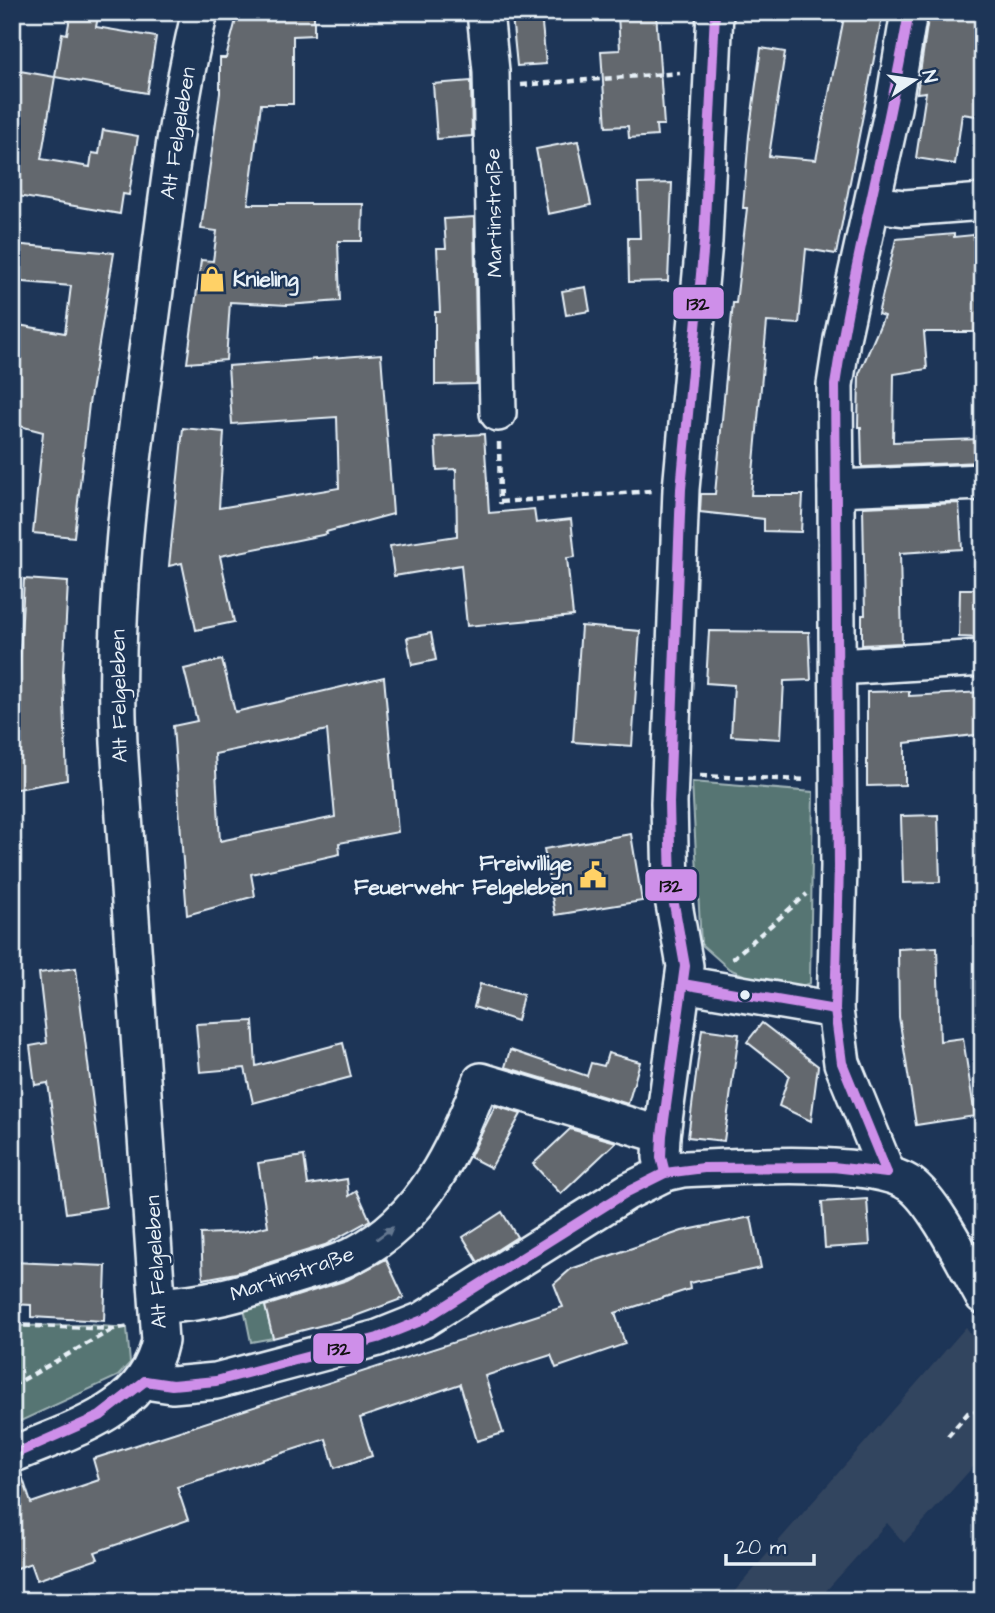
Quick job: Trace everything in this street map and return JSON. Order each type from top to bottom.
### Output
[{"type":"street","name":"Alt Felgeleben","points":[[145,1381],[157,1354],[160,1312],[119,743],[119,596],[132,466],[174,148],[200,12]]},
{"type":"street","name":"Martinstraße","points":[[485,12],[492,87],[498,413]]},
{"type":"street","points":[[716,12],[704,242],[681,489],[668,849],[673,900],[685,967],[698,986],[835,1010]]},
{"type":"street","points":[[887,1173],[842,1063],[835,1010],[839,782],[835,385],[909,12]]},
{"type":"street","points":[[873,204],[905,208],[983,202]]},
{"type":"street","points":[[836,488],[983,482]]},
{"type":"street","points":[[838,667],[983,658]]},
{"type":"street","points":[[665,1173],[661,1157],[662,1135],[698,986]]},
{"type":"street","name":"Martinstraße","points":[[160,1312],[242,1294],[355,1254],[404,1219],[436,1181],[463,1128],[481,1081],[662,1135]]},
{"type":"street","points":[[12,1455],[103,1414],[127,1399],[145,1381],[172,1385],[216,1381],[378,1338],[424,1320],[627,1192],[665,1173],[704,1168],[833,1167],[887,1173],[912,1185],[933,1211],[983,1296]]},
{"type":"path","points":[[492,87],[712,70]]},
{"type":"path","points":[[498,413],[500,502],[681,489]]},
{"type":"path","points":[[670,774],[839,782]]},
{"type":"path","points":[[698,986],[839,866]]},
{"type":"path","points":[[12,1385],[114,1329],[160,1312]]},
{"type":"path","points":[[12,1325],[114,1329]]},
{"type":"path","points":[[948,1436],[968,1413],[983,1410]]},
{"type":"shaded area","points":[[966,1327],[983,1351],[983,1456],[904,1543],[887,1523],[817,1601],[726,1601]]},
{"type":"green space","points":[[692,782],[813,792],[810,983],[785,992],[729,969],[701,944]]},
{"type":"green space","points":[[263,1298],[273,1338],[251,1342],[243,1303]]},
{"type":"green space","points":[[88,1325],[127,1328],[130,1363],[118,1376],[12,1425],[12,1326]]},
{"type":"building","points":[[71,12],[99,12],[96,27],[156,37],[147,93],[55,77],[62,33],[67,34]]},
{"type":"building","points":[[238,12],[314,12],[314,35],[293,36],[293,104],[261,104],[248,204],[363,204],[362,241],[338,241],[340,301],[287,305],[230,302],[226,360],[187,363],[201,260],[213,261],[217,231],[201,229],[220,93],[220,58],[226,58]]},
{"type":"building","points":[[656,12],[664,125],[656,125],[657,136],[629,138],[628,126],[606,127],[601,51],[620,50],[618,14]]},
{"type":"building","points":[[845,12],[883,12],[836,254],[806,249],[799,324],[767,322],[751,495],[803,495],[801,532],[764,531],[764,519],[700,512],[701,494],[715,494],[733,303],[736,303],[747,208],[743,208],[749,135],[761,48],[785,52],[769,156],[816,160]]},
{"type":"building","points":[[929,12],[983,12],[983,117],[962,114],[955,164],[916,158],[926,92],[917,93]]},
{"type":"building","points":[[541,14],[546,64],[517,66],[512,16]]},
{"type":"building","points":[[20,71],[55,77],[41,159],[90,167],[92,153],[99,154],[103,130],[138,136],[129,195],[123,194],[120,214],[12,195],[12,119]]},
{"type":"building","points":[[471,81],[472,136],[437,139],[433,84]]},
{"type":"building","points":[[578,141],[591,205],[548,214],[536,149]]},
{"type":"building","points":[[672,183],[668,281],[629,282],[628,238],[640,238],[638,184]]},
{"type":"building","points":[[474,217],[477,384],[435,385],[435,312],[440,312],[437,248],[446,248],[444,219]]},
{"type":"building","points":[[954,234],[954,237],[983,234],[983,332],[924,332],[927,369],[894,374],[893,442],[981,439],[982,462],[862,467],[861,427],[858,427],[859,374],[884,316],[878,314],[896,239]]},
{"type":"building","points":[[12,244],[114,253],[89,404],[74,537],[33,533],[43,432],[12,424],[12,324],[65,333],[71,286],[12,281]]},
{"type":"building","points":[[586,287],[590,311],[566,315],[562,291]]},
{"type":"building","points":[[381,354],[393,514],[326,532],[327,534],[220,556],[234,622],[196,630],[182,563],[169,566],[183,428],[224,432],[219,508],[339,488],[337,417],[232,424],[228,366]]},
{"type":"building","points":[[484,434],[489,513],[534,509],[536,523],[571,519],[575,557],[567,558],[573,616],[467,626],[461,565],[394,576],[390,546],[457,536],[456,469],[437,470],[435,437]]},
{"type":"building","points":[[959,503],[962,549],[900,553],[902,643],[862,645],[862,615],[865,615],[863,507]]},
{"type":"building","points":[[24,579],[68,582],[63,675],[67,780],[12,790],[12,697],[18,696]]},
{"type":"building","points":[[960,589],[983,589],[983,638],[959,637]]},
{"type":"building","points":[[581,626],[640,631],[632,746],[573,742]]},
{"type":"building","points":[[709,631],[809,632],[811,680],[784,681],[781,739],[731,736],[734,685],[706,683]]},
{"type":"building","points":[[431,633],[436,660],[412,665],[407,638]]},
{"type":"building","points":[[222,660],[235,712],[384,677],[398,832],[339,843],[340,854],[251,874],[255,896],[187,915],[173,726],[197,721],[184,669]],"holes":[[[327,730],[335,817],[220,841],[215,754]]]},
{"type":"building","points":[[909,691],[909,696],[983,692],[983,734],[905,743],[905,785],[867,786],[867,692]]},
{"type":"building","points":[[938,815],[940,882],[903,883],[901,816]]},
{"type":"building","name":"Freiwillige Feuerwehr Felgeleben","points":[[631,834],[642,901],[555,915],[544,849]]},
{"type":"building","points":[[937,947],[940,1041],[963,1038],[975,1116],[916,1125],[899,1017],[898,949]]},
{"type":"building","points":[[76,968],[106,1207],[66,1213],[48,1083],[35,1085],[30,1046],[47,1043],[39,973]]},
{"type":"building","points":[[480,984],[523,995],[517,1021],[474,1007]]},
{"type":"building","points":[[253,1021],[256,1066],[343,1043],[351,1077],[253,1103],[245,1068],[200,1072],[196,1024]]},
{"type":"building","points":[[762,1023],[818,1066],[811,1121],[779,1106],[789,1075],[747,1042]]},
{"type":"building","points":[[702,1029],[739,1034],[724,1141],[688,1137]]},
{"type":"building","points":[[510,1050],[587,1076],[591,1063],[604,1066],[608,1053],[640,1062],[628,1104],[505,1067]]},
{"type":"building","points":[[495,1106],[521,1114],[491,1168],[470,1157]]},
{"type":"building","points":[[570,1129],[616,1142],[561,1194],[533,1164]]},
{"type":"building","points":[[304,1156],[308,1185],[347,1179],[349,1196],[357,1191],[370,1220],[325,1245],[236,1273],[203,1279],[201,1234],[243,1232],[268,1226],[258,1163]]},
{"type":"building","points":[[867,1199],[870,1245],[825,1248],[822,1202]]},
{"type":"building","points":[[502,1212],[517,1237],[478,1262],[463,1237]]},
{"type":"building","points":[[751,1217],[761,1268],[689,1283],[690,1289],[615,1313],[625,1344],[556,1368],[551,1355],[485,1376],[503,1433],[477,1441],[460,1384],[360,1418],[372,1456],[335,1468],[326,1439],[177,1487],[188,1520],[95,1552],[98,1559],[37,1580],[31,1563],[12,1570],[12,1475],[21,1473],[31,1503],[99,1480],[93,1459],[563,1307],[554,1284],[571,1269],[682,1231]]},
{"type":"building","points":[[386,1259],[404,1298],[350,1318],[273,1338],[265,1306],[347,1280]]},
{"type":"building","points":[[12,1262],[106,1266],[104,1321],[31,1317],[31,1305],[12,1304]]},
{"type":"transit line","name":"132","points":[[665,1173],[661,1157],[662,1135],[685,966],[671,887],[669,803],[681,489],[704,242],[715,12]]},
{"type":"transit line","name":"132","points":[[887,1173],[842,1063],[835,1010],[839,866],[835,385],[909,12]]},
{"type":"transit line","name":"132","points":[[683,984],[835,1010]]},
{"type":"transit line","name":"132","points":[[145,1381],[172,1385],[216,1381],[378,1338],[423,1320],[627,1192],[665,1173],[704,1168],[833,1167],[887,1173]]},
{"type":"transit line","name":"132","points":[[12,1455],[100,1416],[145,1381]]},
{"type":"place","name":"Knieling","points":[[212,279]]},
{"type":"place","name":"Freiwillige Feuerwehr Felgeleben","points":[[593,875]]}]
